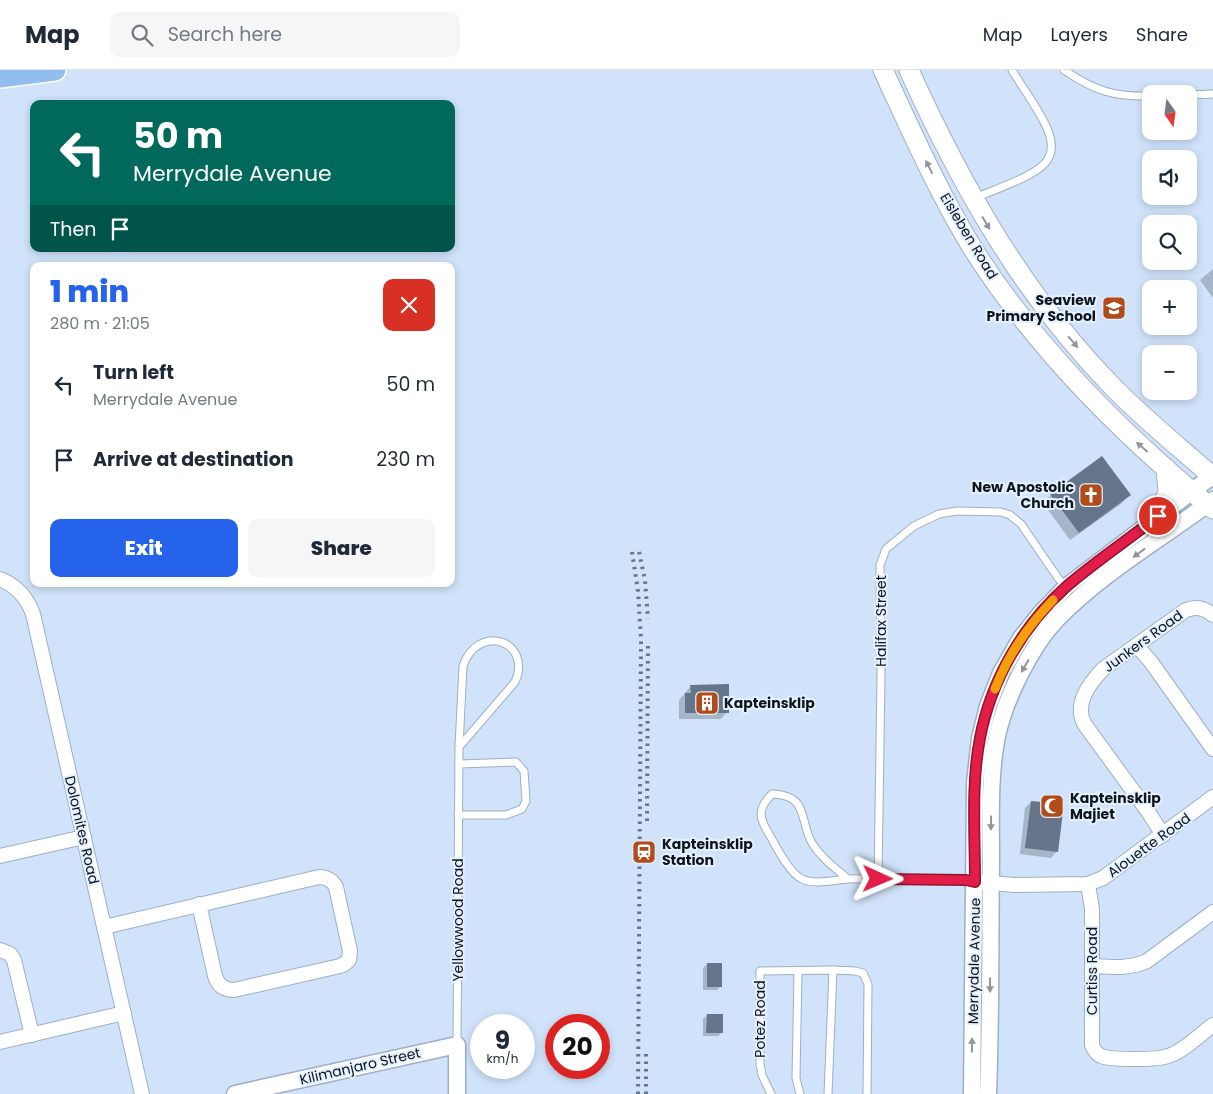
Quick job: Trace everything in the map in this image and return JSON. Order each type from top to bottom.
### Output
[{"type":"main road","points":[[0,77],[55,70]]},
{"type":"main road","name":"Eisleben Road","points":[[883,70],[944,196],[974,249],[1007,297],[1053,355],[1110,418],[1192,491],[1211,504]]},
{"type":"main road","name":"Eisleben Road","points":[[909,70],[972,199],[1028,286],[1094,368],[1141,415],[1213,476]]},
{"type":"main road","points":[[1158,516],[1168,492],[1166,468]]},
{"type":"street","name":"Merrydale Avenue","points":[[988,1094],[990,1048],[983,882],[975,783],[980,738],[988,706],[1001,673],[1021,638],[1066,586],[1213,476]]},
{"type":"street","name":"Merrydale Avenue","points":[[972,1094],[983,882],[991,784],[997,736],[1003,714],[1023,670],[1056,620],[1099,582],[1211,504]]},
{"type":"street","name":"Dolomites Road","points":[[0,579],[21,593],[33,614],[142,1094]]},
{"type":"street","name":"Junkers Road","points":[[1163,835],[1085,725],[1080,716],[1082,701],[1094,678],[1103,669],[1186,610],[1200,608],[1213,615]]},
{"type":"street","points":[[1137,646],[1151,662],[1213,749]]},
{"type":"street","name":"Alouette Road","points":[[983,882],[1014,885],[1088,884],[1103,878],[1213,798]]},
{"type":"street","points":[[0,856],[84,837]]},
{"type":"street","points":[[104,927],[199,904],[319,877],[327,878],[336,887],[350,951],[349,960],[340,966],[234,990],[226,989],[218,984],[215,976],[199,904]]},
{"type":"street","name":"Curtiss Road","points":[[1088,884],[1092,909],[1092,1044],[1095,1051],[1100,1056],[1111,1058],[1166,1057],[1213,1025]]},
{"type":"street","points":[[1093,966],[1124,968],[1147,961],[1213,912]]},
{"type":"street","points":[[0,950],[10,954],[14,960],[32,1035]]},
{"type":"street","points":[[0,1042],[124,1013]]},
{"type":"street","name":"Kilimanjaro Street","points":[[235,1094],[457,1045]]},
{"type":"street","name":"Yellowwood Road","points":[[457,1045],[457,1094]]},
{"type":"lane","points":[[972,199],[1035,171],[1045,164],[1051,152],[1051,141],[1044,120],[1012,70]]},
{"type":"lane","points":[[1064,70],[1084,84],[1105,92],[1142,95]]},
{"type":"lane","points":[[1198,95],[1213,94]]},
{"type":"lane","name":"Halifax Street","points":[[878,879],[881,677],[880,565],[886,549],[914,526],[939,514],[1001,512],[1010,515],[1021,524],[1058,578],[1078,599]]},
{"type":"lane","name":"Yellowwood Road","points":[[457,1045],[458,815],[459,747],[462,672],[465,660],[472,650],[483,642],[495,640],[505,643],[514,650],[519,663],[515,682],[459,747]]},
{"type":"lane","points":[[458,815],[506,816],[522,809],[526,801],[524,771],[516,762],[459,764]]},
{"type":"lane","points":[[848,879],[826,861],[812,842],[800,809],[794,800],[785,794],[772,794],[764,802],[761,809],[764,826],[795,874],[802,879],[812,881],[878,879],[966,880],[983,882]]},
{"type":"lane","points":[[828,1094],[832,970]]},
{"type":"lane","points":[[800,1094],[796,1078],[798,971],[832,970],[863,973],[868,984],[867,1094]]},
{"type":"lane","name":"Potez Road","points":[[770,1094],[762,1075],[760,1064],[760,971],[798,971]]},
{"type":"building","name":"New Apostolic Church","points":[[1102,456],[1131,495],[1079,533],[1050,494]]},
{"type":"building","name":"Kapteinsklip","points":[[729,684],[729,713],[685,713],[685,693],[691,693],[690,685]]},
{"type":"building","points":[[1031,801],[1064,804],[1058,852],[1025,848]]},
{"type":"building","points":[[707,963],[722,963],[722,987],[707,987]]},
{"type":"building","points":[[707,1014],[723,1014],[723,1033],[706,1033]]},
{"type":"railway","points":[[632,552],[638,591],[641,639],[638,1094]]},
{"type":"railway","points":[[639,552],[645,580],[648,619]]},
{"type":"railway","points":[[647,821],[648,646]]},
{"type":"railway","points":[[646,1049],[646,1094]]},
{"type":"slow traffic","points":[[995,689],[1001,673],[1021,638],[1053,600]]},
{"type":"place","name":"Seaview Primary School","points":[[1114,308]]},
{"type":"place","name":"New Apostolic Church","points":[[1091,495]]},
{"type":"place","name":"Kapteinsklip","points":[[707,703]]},
{"type":"place","name":"Kapteinsklip Majiet","points":[[1052,806]]},
{"type":"place","name":"Kapteinsklip Station","points":[[644,852]]},
{"type":"route","points":[[878,879],[966,880],[975,882],[975,783],[980,738],[988,706],[1001,673],[1021,638],[1066,586],[1158,516]]}]
